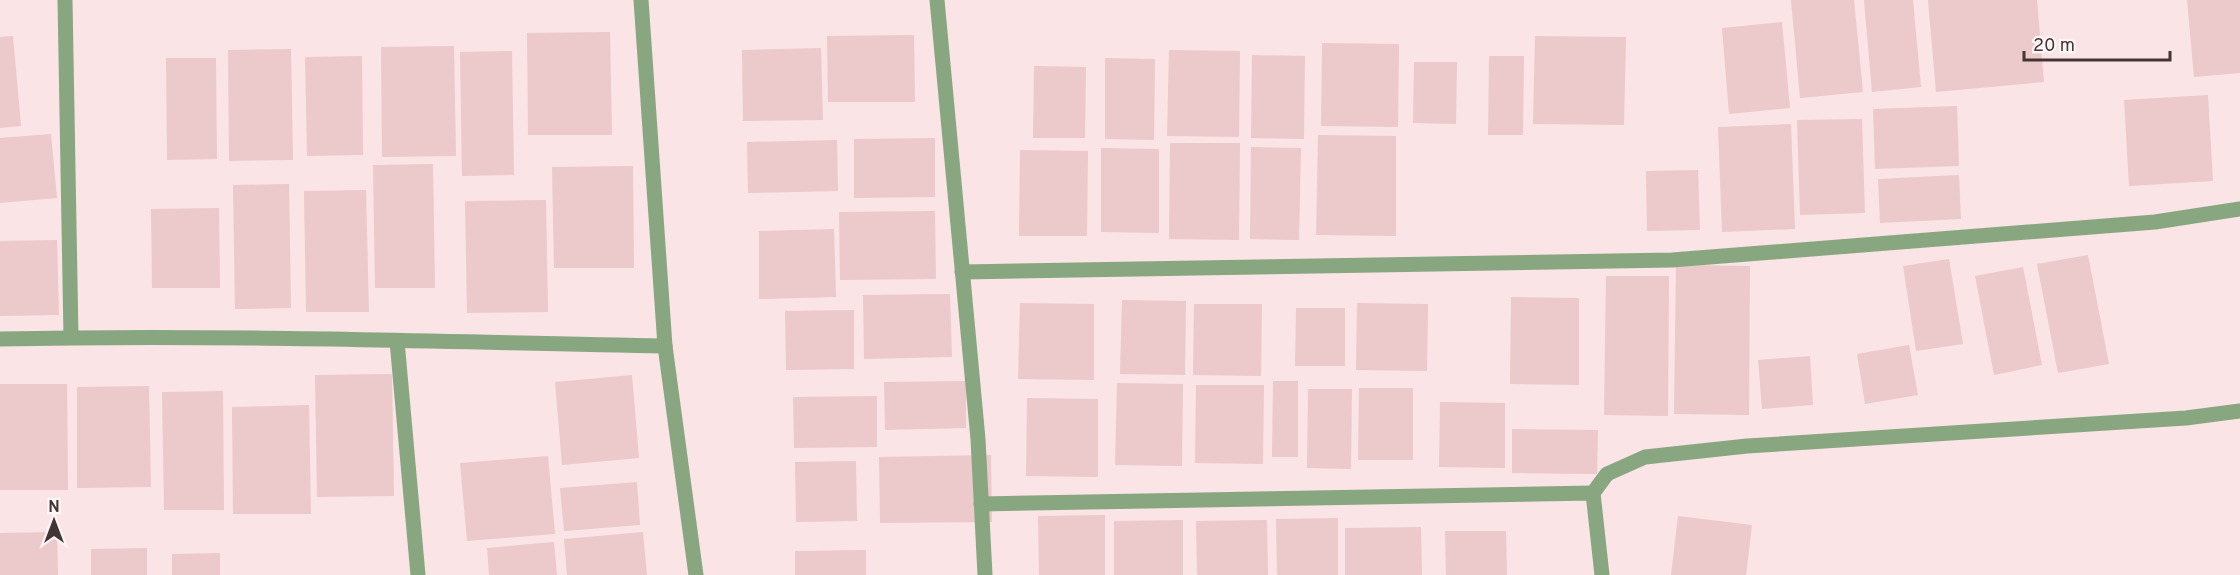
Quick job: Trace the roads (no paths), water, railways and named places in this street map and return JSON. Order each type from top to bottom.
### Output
[{"type":"street","points":[[66,0],[71,337]]},
{"type":"street","points":[[641,0],[665,346],[696,575]]},
{"type":"street","points":[[937,0],[978,439],[985,575]]},
{"type":"street","points":[[962,272],[1672,260],[2155,222],[2240,209]]},
{"type":"street","points":[[0,339],[71,337],[397,340],[665,346]]},
{"type":"street","points":[[397,340],[418,575]]},
{"type":"street","points":[[1602,575],[1593,493],[1607,474],[1645,457],[1747,446],[2186,418],[2240,411]]},
{"type":"street","points":[[981,504],[1593,493]]}]
